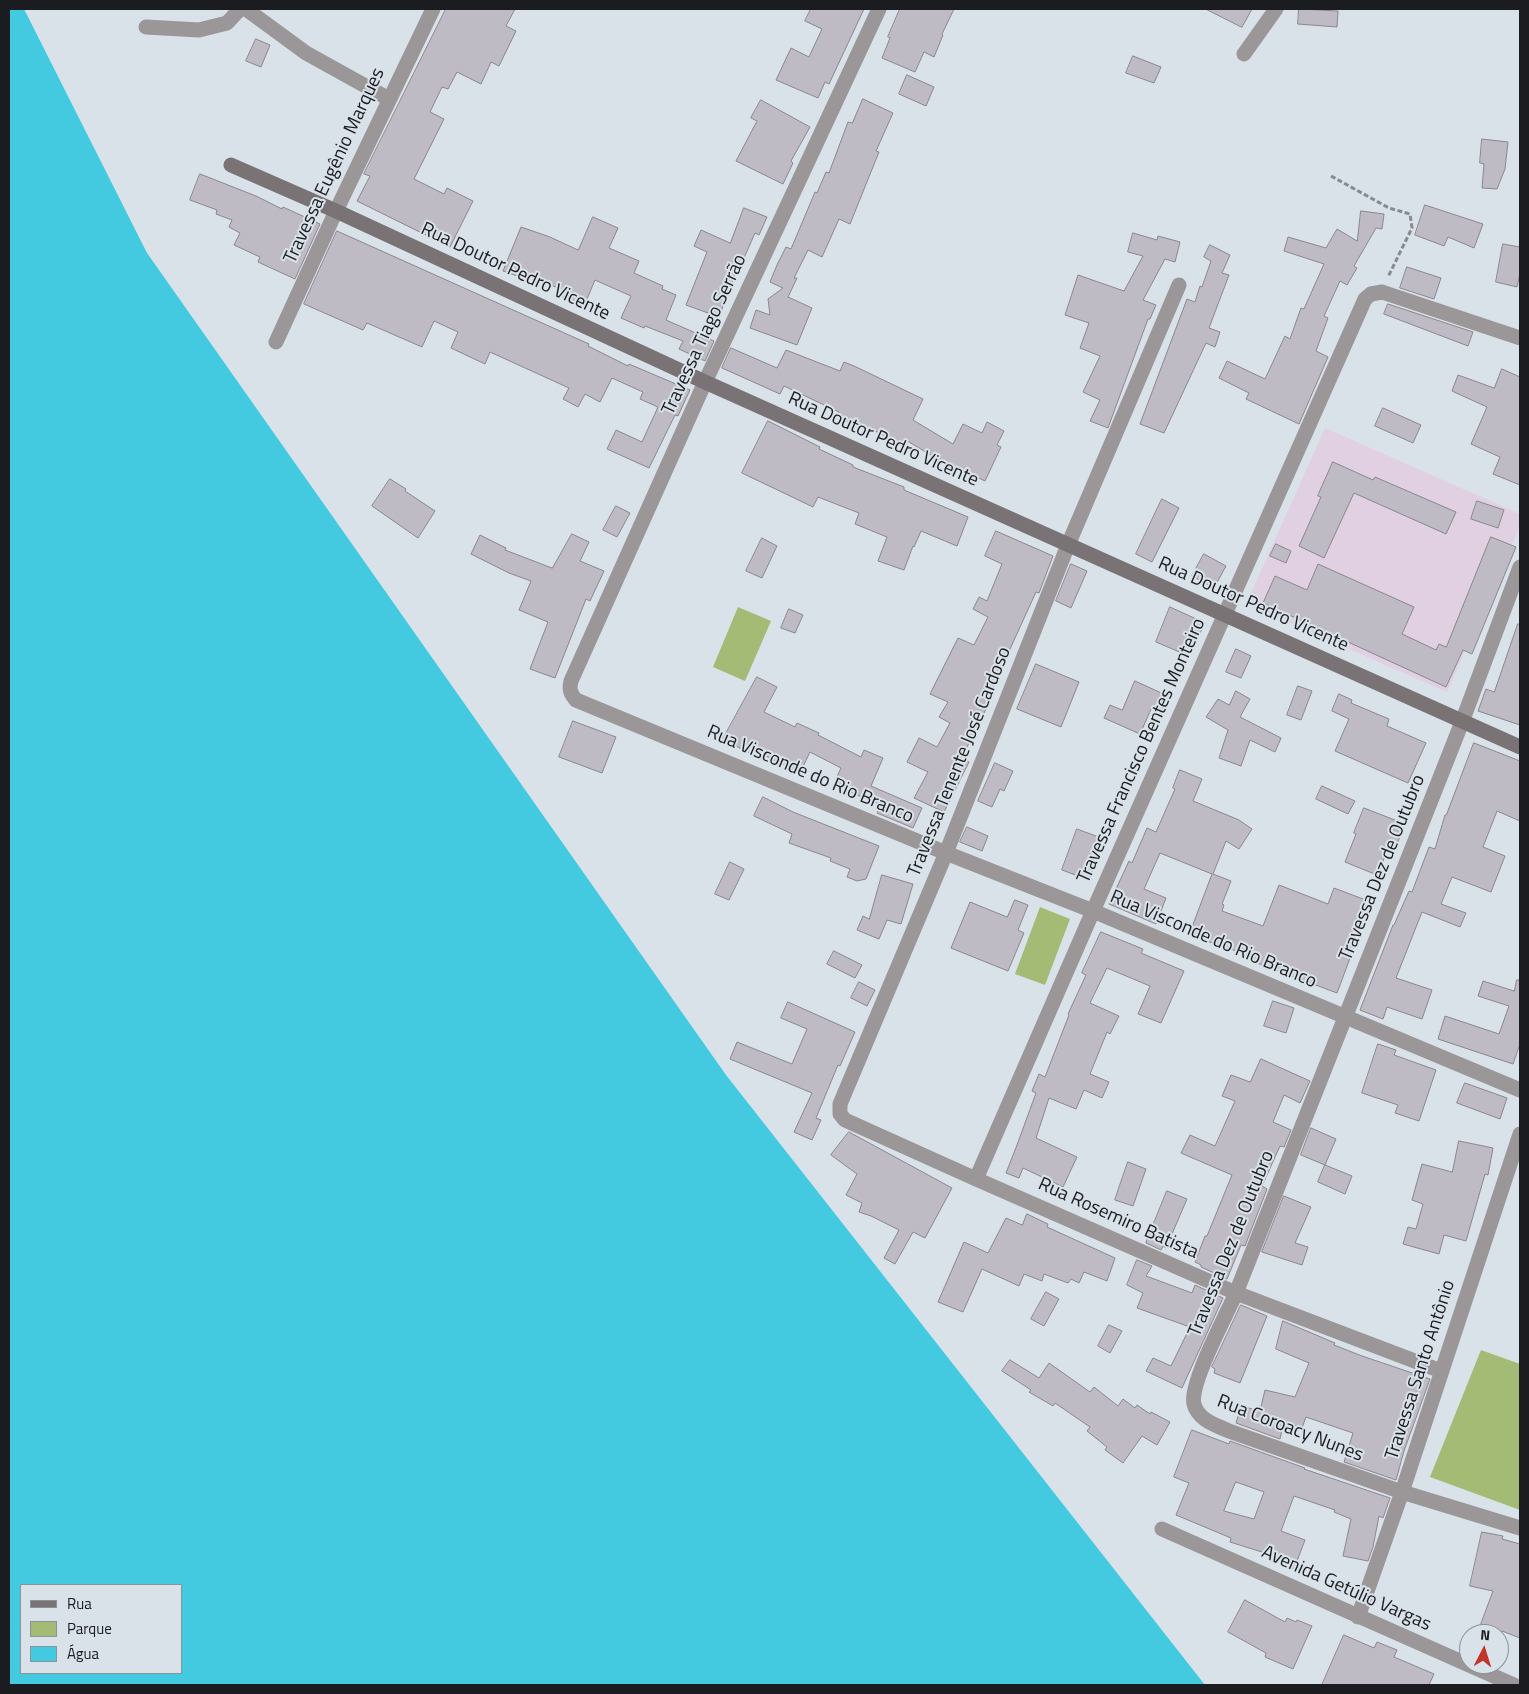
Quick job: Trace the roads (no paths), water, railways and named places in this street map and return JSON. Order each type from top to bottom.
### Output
[{"type":"street","points":[[146,27],[199,30],[227,23],[240,9]]},
{"type":"street","points":[[246,9],[306,53],[389,99]]},
{"type":"street","name":"Travessa Eugênio Marques","points":[[276,342],[336,210],[432,9]]},
{"type":"street","name":"Travessa Tiago Serrão","points":[[571,681],[704,382],[879,9]]},
{"type":"street","points":[[1244,54],[1276,9]]},
{"type":"street","name":"Rua Doutor Pedro Vicente","points":[[231,165],[336,210],[704,382],[1520,747]]},
{"type":"street","name":"Travessa Tenente José Cardoso","points":[[976,1179],[845,1120],[840,1114],[840,1104],[946,854],[1068,545],[1179,286]]},
{"type":"street","name":"Travessa Francisco Bentes Monteiro","points":[[976,1179],[1365,299],[1371,294],[1382,292],[1520,338]]},
{"type":"street","name":"Travessa Dez de Outubro","points":[[1198,1376],[1236,1293],[1462,722],[1520,567]]},
{"type":"street","name":"Rua Visconde do Rio Branco","points":[[571,681],[571,694],[576,700],[946,854],[1093,911],[1520,1090]]},
{"type":"street","name":"Travessa Santo Antônio","points":[[1358,1617],[1402,1492],[1520,1134]]},
{"type":"street","name":"Rua Rosemiro Batista","points":[[976,1179],[1236,1293],[1441,1371]]},
{"type":"street","name":"Rua Coroacy Nunes","points":[[1198,1376],[1194,1392],[1194,1405],[1208,1422],[1402,1492],[1520,1528]]},
{"type":"street","name":"Avenida Getúlio Vargas","points":[[1162,1529],[1514,1685]]},
{"type":"water","points":[[9,9],[24,9],[147,253],[726,1075],[1205,1685],[9,1685]]}]
